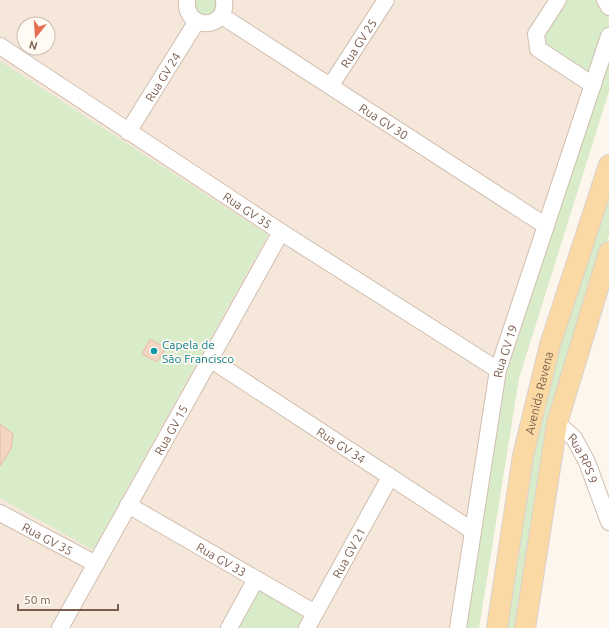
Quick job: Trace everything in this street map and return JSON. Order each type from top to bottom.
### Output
[{"type":"main road","name":"Avenida Ravena","points":[[497,628],[523,456],[548,352],[609,165]]},
{"type":"main road","points":[[525,628],[557,423],[609,252]]},
{"type":"street","points":[[187,0],[189,13],[197,21],[202,23],[213,22],[223,8]]},
{"type":"street","name":"Rua GV 25","points":[[330,85],[386,0]]},
{"type":"street","points":[[558,0],[536,34],[538,49],[594,85]]},
{"type":"street","points":[[606,0],[609,7]]},
{"type":"street","name":"Rua GV 30","points":[[223,8],[330,85],[546,226]]},
{"type":"street","name":"Rua GV 24","points":[[128,132],[197,21]]},
{"type":"street","name":"Rua GV 19","points":[[458,628],[498,370],[594,85],[609,36]]},
{"type":"street","name":"Rua GV 35","points":[[0,46],[281,232],[498,370]]},
{"type":"street","name":"Rua GV 15","points":[[60,628],[281,232]]},
{"type":"street","name":"Rua GV 34","points":[[210,359],[473,531]]},
{"type":"street","name":"Rua RPS 9","points":[[557,423],[574,438],[587,462],[603,483],[609,522]]},
{"type":"street","name":"Rua GV 21","points":[[307,628],[390,476]]},
{"type":"street","name":"Rua GV 33","points":[[128,505],[315,613]]},
{"type":"street","name":"Rua GV 35","points":[[0,513],[96,564]]},
{"type":"street","points":[[229,628],[256,579]]},
{"type":"shaded area","points":[[0,0],[609,0],[609,91],[519,378],[479,628],[0,628]]},
{"type":"green space","points":[[193,0],[218,0],[219,4],[211,16],[196,14]]},
{"type":"green space","points":[[562,0],[601,0],[609,20],[609,28],[592,80],[541,47],[539,35]]},
{"type":"green space","points":[[0,61],[268,235],[93,550],[0,498]]},
{"type":"green space","points":[[609,61],[609,91],[519,378],[479,628],[466,628],[506,375]]},
{"type":"green space","points":[[609,184],[609,235],[563,382],[520,628],[503,628],[536,427]]},
{"type":"green space","points":[[263,589],[305,613],[305,619],[300,628],[236,628],[257,591]]},
{"type":"building","name":"Capela de São Francisco","points":[[150,339],[166,348],[157,362],[142,354]]},
{"type":"building","points":[[0,424],[13,434],[11,449],[0,466]]},
{"type":"place","name":"Capela de São Francisco","points":[[154,351]]}]
